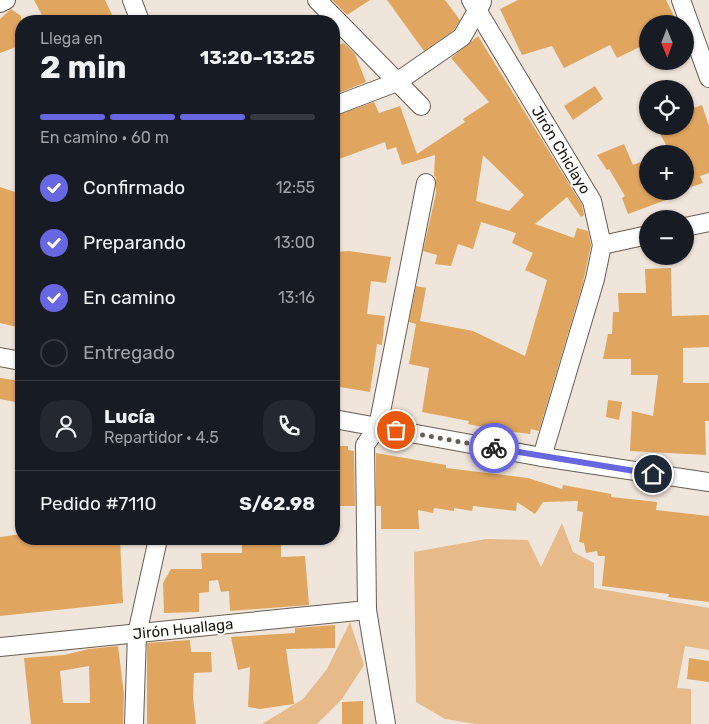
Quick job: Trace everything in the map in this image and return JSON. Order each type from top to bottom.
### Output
[{"type":"street","points":[[0,3],[6,0]]},
{"type":"street","points":[[132,0],[138,15]]},
{"type":"street","points":[[317,0],[332,15]]},
{"type":"street","points":[[681,0],[709,78]]},
{"type":"street","points":[[340,104],[397,82],[462,37],[477,4]]},
{"type":"street","name":"Jirón Chiclayo","points":[[477,4],[592,201],[602,245],[595,279],[542,457]]},
{"type":"street","points":[[340,24],[421,106]]},
{"type":"street","points":[[386,724],[367,610],[365,445],[378,427],[426,183]]},
{"type":"street","points":[[694,225],[709,222]]},
{"type":"street","points":[[602,245],[639,237]]},
{"type":"street","points":[[0,357],[15,360]]},
{"type":"street","points":[[340,420],[542,457],[709,482]]},
{"type":"street","points":[[134,724],[137,634],[157,545]]},
{"type":"street","name":"Jirón Huallaga","points":[[0,647],[367,610]]},
{"type":"shaded area","points":[[562,523],[573,552],[594,563],[594,588],[709,608],[709,650],[685,646],[677,688],[691,689],[691,724],[476,724],[445,719],[416,702],[414,552],[486,539],[528,540],[541,567]]},
{"type":"shaded area","points":[[350,622],[364,665],[342,699],[317,724],[262,724],[303,699],[327,669]]},
{"type":"building","points":[[34,0],[105,0],[112,15],[42,15]]},
{"type":"building","points":[[332,0],[370,0],[347,15]]},
{"type":"building","points":[[387,0],[445,0],[460,20],[454,30],[424,51]]},
{"type":"building","points":[[518,0],[666,0],[674,15],[639,15],[639,47],[617,58],[610,45],[564,68],[552,46],[522,55],[500,9]]},
{"type":"building","points":[[11,9],[20,15],[15,15],[15,47],[0,53],[0,19]]},
{"type":"building","points":[[478,36],[582,205],[584,215],[581,217],[567,197],[535,224],[574,238],[577,228],[588,231],[591,245],[583,283],[539,431],[531,429],[530,434],[497,430],[468,424],[469,421],[422,412],[429,368],[409,364],[416,324],[409,322],[416,286],[426,288],[420,321],[473,331],[525,356],[547,280],[525,270],[533,253],[512,243],[516,233],[481,222],[473,249],[458,244],[451,266],[435,264],[437,255],[423,251],[436,193],[436,177],[434,176],[435,155],[402,165],[396,147],[387,150],[385,142],[340,159],[340,114],[374,102],[379,113],[400,106],[417,154],[465,122],[463,119],[489,102],[451,58]],"holes":[[[483,155],[524,195],[509,211],[476,201]]]},
{"type":"building","points":[[344,43],[355,54],[366,82],[340,93],[340,45]]},
{"type":"building","points":[[595,86],[603,99],[573,120],[564,106]]},
{"type":"building","points":[[702,105],[709,126],[709,173],[700,176],[703,183],[694,186],[694,145],[666,145],[661,135],[694,135],[694,108]]},
{"type":"building","points":[[624,144],[633,165],[639,163],[639,200],[666,200],[628,214],[622,198],[625,196],[609,169],[607,170],[597,155]]},
{"type":"building","points":[[0,187],[15,192],[15,327],[0,323]]},
{"type":"building","points":[[349,251],[391,257],[386,283],[371,281],[367,314],[385,316],[382,345],[377,344],[370,392],[340,387],[340,252]]},
{"type":"building","points":[[671,268],[672,316],[709,315],[709,347],[683,348],[683,383],[709,383],[709,421],[705,421],[706,455],[630,451],[632,411],[653,416],[658,375],[631,375],[631,359],[603,359],[608,334],[612,334],[613,312],[619,312],[618,293],[646,293],[645,269]]},
{"type":"building","points":[[0,378],[15,380],[15,402],[0,399]]},
{"type":"building","points":[[608,400],[622,402],[619,420],[606,417]]},
{"type":"building","points":[[340,446],[348,446],[348,450],[354,451],[355,506],[340,506]]},
{"type":"building","points":[[376,453],[446,465],[446,468],[528,478],[562,489],[563,485],[611,494],[611,497],[657,502],[656,510],[709,516],[709,602],[668,597],[669,594],[602,586],[605,556],[598,556],[597,551],[586,553],[584,543],[579,542],[583,512],[577,511],[578,501],[543,502],[535,514],[517,502],[516,511],[473,506],[472,511],[454,508],[454,511],[434,508],[433,513],[418,510],[419,529],[381,529],[381,506],[376,506]]},
{"type":"building","points":[[15,535],[15,545],[120,545],[123,603],[0,616],[0,537]]},
{"type":"building","points":[[242,545],[281,545],[281,557],[305,556],[309,605],[230,611],[229,591],[221,592],[218,580],[209,581],[209,592],[199,593],[199,612],[164,613],[163,583],[171,569],[202,569],[201,553],[242,553]]},
{"type":"building","points":[[335,625],[335,648],[286,649],[294,704],[260,709],[248,707],[250,667],[238,670],[231,637],[295,633],[295,628]]},
{"type":"building","points":[[190,640],[191,652],[211,652],[212,672],[194,673],[193,697],[196,724],[147,724],[147,643]]},
{"type":"building","points":[[118,646],[124,694],[123,724],[31,724],[24,658],[64,655],[89,649]],"holes":[[[89,666],[90,703],[63,703],[60,671]]]},
{"type":"building","points":[[689,658],[709,661],[709,682],[687,679]]},
{"type":"building","points":[[363,701],[363,724],[342,724],[342,702]]},
{"type":"way so far","points":[[396,430],[494,448]]},
{"type":"route","points":[[494,448],[653,474]]}]
